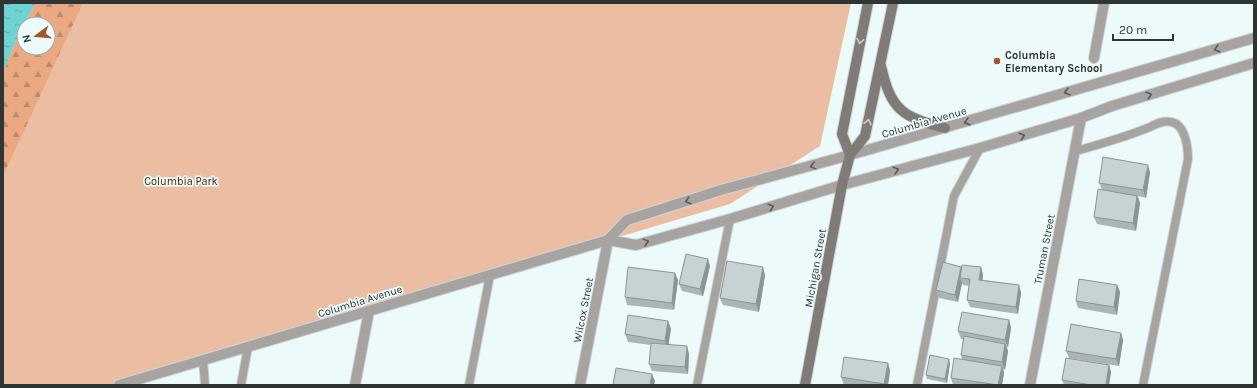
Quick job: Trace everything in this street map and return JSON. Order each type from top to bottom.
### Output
[{"type":"main road","points":[[850,156],[842,134],[868,3]]},
{"type":"main road","name":"Michigan Street","points":[[805,385],[842,185],[850,156],[865,136],[893,3]]},
{"type":"main road","points":[[880,64],[886,87],[892,100],[905,114],[922,122],[945,128]]},
{"type":"street","points":[[1094,58],[1104,3]]},
{"type":"street","name":"Columbia Avenue","points":[[608,240],[627,220],[721,190],[850,156],[1254,38]]},
{"type":"street","name":"Columbia Avenue","points":[[119,385],[608,240],[636,245],[730,219],[842,185],[980,148],[1081,118],[1112,106],[1254,63]]},
{"type":"street","name":"Truman Street","points":[[1030,385],[1076,151],[1081,118]]},
{"type":"street","name":"Wilcox Street","points":[[580,385],[608,240]]},
{"type":"street","points":[[354,385],[369,311]]},
{"type":"lane","points":[[1076,151],[1131,135],[1158,123],[1168,121],[1180,128],[1187,145],[1188,159],[1143,385]]},
{"type":"lane","points":[[917,385],[954,196],[980,148]]},
{"type":"lane","points":[[697,385],[730,219]]},
{"type":"lane","points":[[469,385],[490,275]]},
{"type":"lane","points":[[241,385],[248,347]]},
{"type":"lane","points":[[203,360],[205,385]]},
{"type":"green space","name":"Columbia Park","points":[[35,3],[851,3],[820,146],[730,204],[119,385],[3,385],[3,72],[16,41],[16,56],[56,56],[56,16],[28,16]]},
{"type":"green space","points":[[35,3],[83,3],[3,176],[3,72],[16,41],[16,56],[56,56],[56,16],[28,16]]},
{"type":"water","points":[[3,3],[35,3],[28,16],[16,16],[16,41],[3,72]]},
{"type":"building","points":[[1103,157],[1148,165],[1143,190],[1099,183]]},
{"type":"building","points":[[1098,189],[1137,196],[1133,223],[1094,217]]},
{"type":"building","points":[[686,254],[708,259],[700,289],[679,284]]},
{"type":"building","points":[[727,261],[763,267],[756,304],[720,298]]},
{"type":"building","points":[[943,262],[961,267],[955,295],[936,290]]},
{"type":"building","points":[[962,265],[981,267],[979,280],[1019,285],[1016,307],[967,300],[970,279],[960,278]]},
{"type":"building","points":[[628,267],[675,273],[672,303],[625,297]]},
{"type":"building","points":[[1079,279],[1117,285],[1114,307],[1076,301]]},
{"type":"building","points":[[962,312],[1009,320],[1005,340],[958,331]]},
{"type":"building","points":[[628,315],[668,321],[665,341],[625,334]]},
{"type":"building","points":[[1071,324],[1121,333],[1116,359],[1066,351]]},
{"type":"building","points":[[964,336],[1005,344],[1002,362],[961,355]]},
{"type":"building","points":[[651,343],[687,346],[685,367],[649,364]]},
{"type":"building","points":[[930,355],[949,359],[945,379],[926,375]]},
{"type":"building","points":[[844,357],[888,363],[884,384],[841,377]]},
{"type":"building","points":[[954,358],[1002,366],[998,385],[951,378]]},
{"type":"building","points":[[1066,358],[1109,365],[1106,385],[1091,385],[1062,380]]},
{"type":"building","points":[[616,368],[652,374],[650,385],[613,385]]},
{"type":"place","name":"Columbia Elementary School","points":[[997,61]]}]
